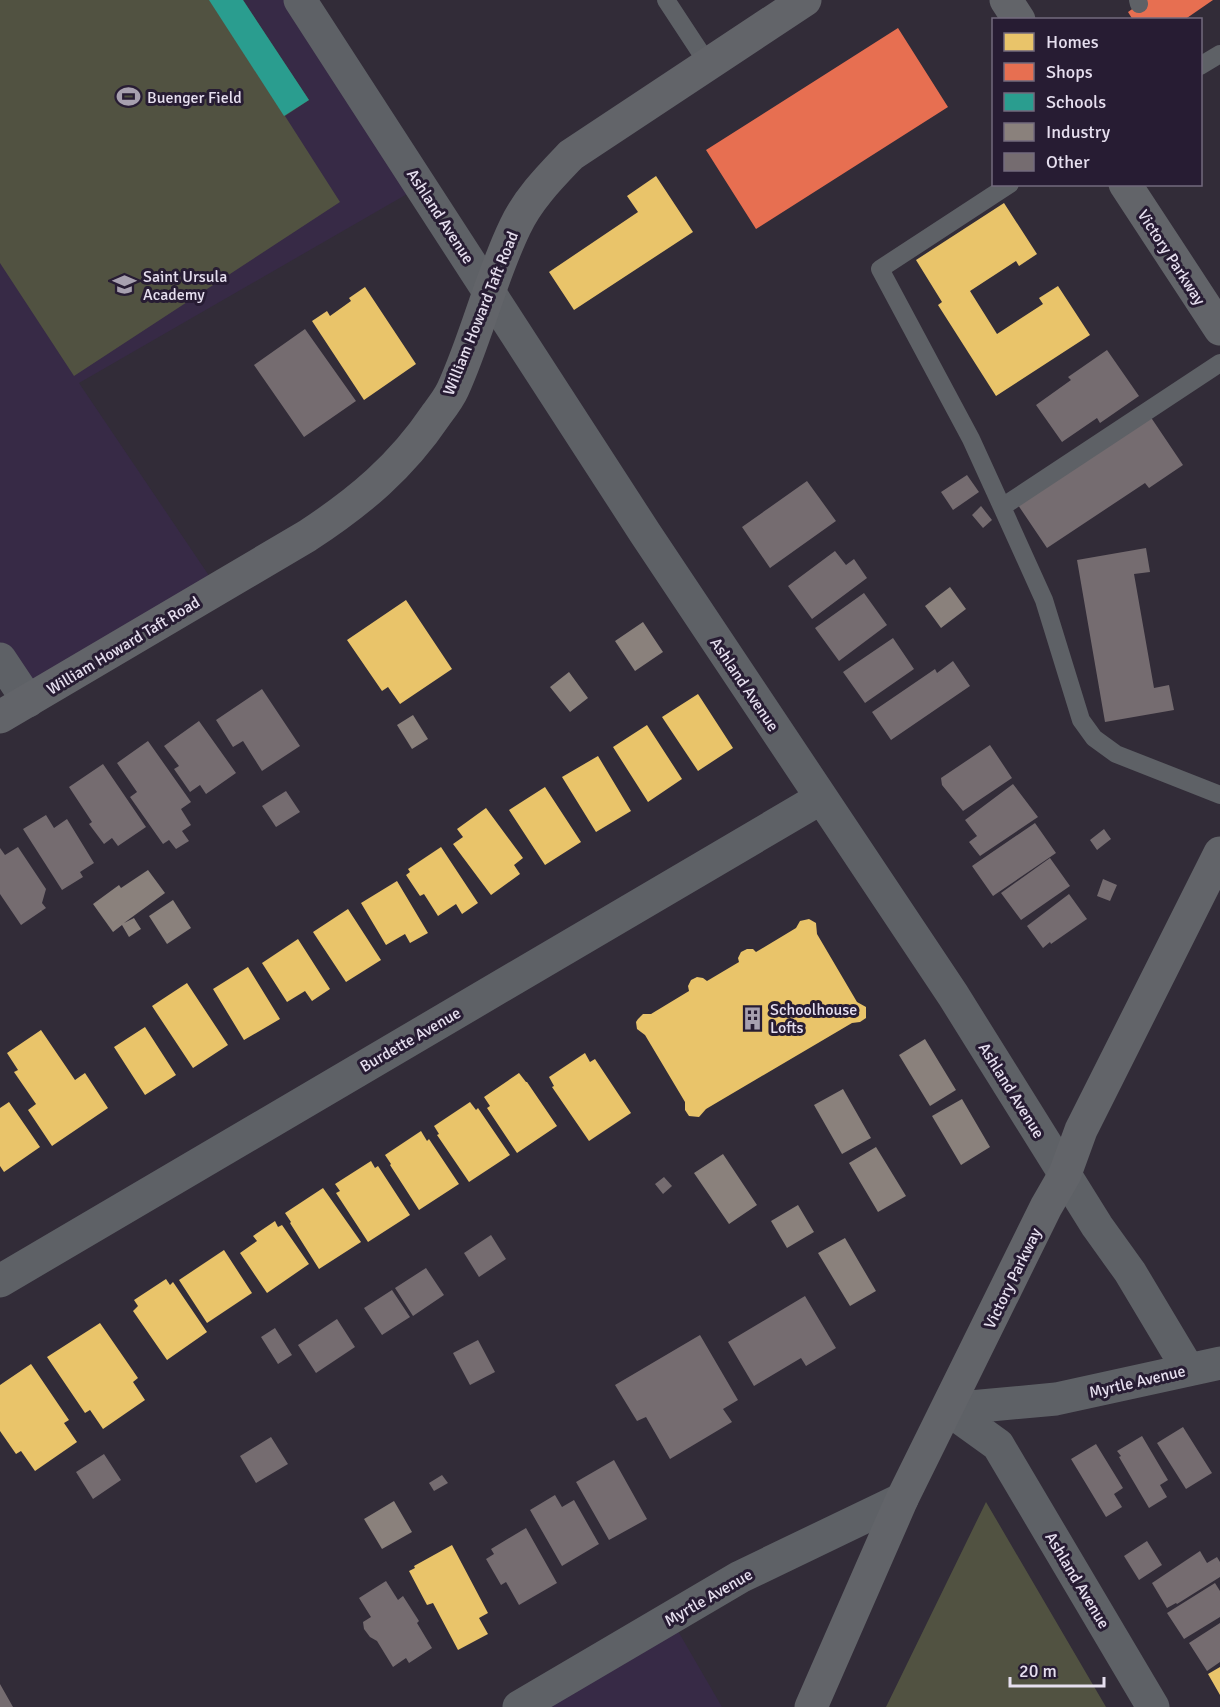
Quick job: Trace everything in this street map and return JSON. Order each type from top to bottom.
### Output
[{"type":"street","name":"Ashland Avenue","points":[[300,0],[645,533],[953,995],[1097,1226],[1130,1272],[1188,1369]]},
{"type":"street","name":"William Howard Taft Road","points":[[14,710],[307,536],[344,512],[389,473],[419,440],[452,391],[515,225],[540,188],[571,155],[805,0]]},
{"type":"street","name":"Victory Parkway","points":[[1126,186],[1220,329]]},
{"type":"street","points":[[0,659],[14,710]]},
{"type":"street","name":"Burdette Avenue","points":[[0,1281],[821,798]]},
{"type":"street","name":"Victory Parkway","points":[[811,1707],[902,1499],[1046,1207],[1065,1174],[1081,1130],[1220,853]]},
{"type":"street","name":"Myrtle Avenue","points":[[948,1409],[1056,1399],[1220,1363]]},
{"type":"street","name":"Ashland Avenue","points":[[948,1409],[998,1444],[1153,1707]]},
{"type":"street","name":"Myrtle Avenue","points":[[519,1707],[740,1577],[902,1499]]},
{"type":"lane","points":[[666,0],[708,64]]},
{"type":"lane","points":[[1202,65],[1220,54]]},
{"type":"lane","points":[[1007,186],[880,269],[971,439],[1044,600],[1081,720],[1094,738],[1116,754],[1220,795]]},
{"type":"lane","points":[[1002,507],[1220,363]]},
{"type":"shaded area","name":"Saint Ursula Academy","points":[[0,0],[300,0],[421,186],[79,383],[218,589],[28,701],[0,659]]},
{"type":"shaded area","points":[[671,1619],[722,1707],[519,1707]]},
{"type":"green space","name":"Buenger Field","points":[[0,0],[243,0],[309,100],[285,116],[340,202],[74,376],[0,263]]},
{"type":"green space","points":[[986,1502],[1106,1707],[886,1707]]},
{"type":"building: Homes","points":[[656,176],[693,232],[574,310],[549,272],[638,212],[627,196]]},
{"type":"building: Homes","points":[[1004,203],[1037,254],[1019,266],[1016,261],[970,291],[997,334],[1043,304],[1039,298],[1058,286],[1090,335],[996,396],[938,305],[942,302],[916,260]]},
{"type":"building: Homes","points":[[365,287],[416,364],[364,400],[312,321],[327,311],[330,316],[351,301],[349,298]]},
{"type":"building: Homes","points":[[406,600],[452,669],[400,704],[388,687],[382,691],[347,640]]},
{"type":"building: Homes","points":[[698,694],[733,748],[698,771],[662,717]]},
{"type":"building: Homes","points":[[647,725],[682,779],[648,802],[613,747]]},
{"type":"building: Homes","points":[[598,756],[631,811],[596,832],[562,777]]},
{"type":"building: Homes","points":[[545,787],[581,842],[545,865],[509,810]]},
{"type":"building: Homes","points":[[486,808],[523,858],[514,865],[520,874],[491,895],[453,844],[463,837],[457,829]]},
{"type":"building: Homes","points":[[441,847],[478,903],[462,914],[456,904],[438,916],[424,894],[420,896],[406,875],[410,872],[408,869]]},
{"type":"building: Homes","points":[[397,881],[428,933],[410,943],[405,934],[386,945],[361,903]]},
{"type":"building: Homes","points":[[348,909],[381,960],[346,982],[313,932]]},
{"type":"building: Homes","name":"Schoolhouse Lofts","points":[[809,919],[816,923],[817,934],[857,1002],[866,1007],[866,1018],[852,1023],[706,1109],[699,1117],[689,1116],[685,1110],[685,1102],[645,1035],[637,1029],[636,1022],[643,1014],[651,1014],[689,991],[688,986],[691,980],[697,977],[707,981],[739,962],[741,952],[753,949],[756,952],[796,928],[800,921]]},
{"type":"building: Homes","points":[[298,939],[330,989],[312,1001],[305,991],[287,1002],[262,963]]},
{"type":"building: Homes","points":[[248,967],[280,1019],[244,1040],[213,989]]},
{"type":"building: Homes","points":[[187,983],[228,1045],[193,1068],[152,1006]]},
{"type":"building: Homes","points":[[145,1027],[176,1075],[145,1095],[114,1047]]},
{"type":"building: Homes","points":[[41,1030],[75,1080],[85,1073],[108,1108],[52,1146],[28,1110],[36,1104],[14,1072],[18,1070],[7,1053]]},
{"type":"building: Homes","points":[[585,1053],[590,1062],[595,1059],[631,1113],[589,1141],[552,1087],[554,1086],[549,1077]]},
{"type":"building: Homes","points":[[519,1073],[557,1126],[517,1153],[487,1108],[490,1106],[484,1097]]},
{"type":"building: Homes","points":[[9,1102],[40,1147],[4,1172],[0,1166],[0,1108]]},
{"type":"building: Homes","points":[[470,1102],[476,1110],[478,1108],[510,1155],[469,1182],[437,1135],[439,1134],[434,1126]]},
{"type":"building: Homes","points":[[421,1131],[427,1141],[429,1139],[459,1184],[419,1210],[385,1155]]},
{"type":"building: Homes","points":[[371,1161],[375,1168],[378,1166],[410,1215],[368,1242],[336,1193],[340,1191],[335,1184]]},
{"type":"building: Homes","points":[[323,1188],[361,1242],[319,1269],[285,1213]]},
{"type":"building: Homes","points":[[275,1221],[278,1227],[282,1225],[309,1264],[267,1293],[240,1253],[257,1241],[253,1236]]},
{"type":"building: Homes","points":[[224,1250],[252,1293],[207,1323],[179,1280]]},
{"type":"building: Homes","points":[[166,1279],[170,1285],[173,1282],[207,1332],[167,1360],[133,1311],[138,1306],[134,1300]]},
{"type":"building: Homes","points":[[100,1323],[138,1378],[133,1382],[145,1400],[103,1429],[90,1410],[85,1413],[47,1357]]},
{"type":"building: Homes","points":[[31,1364],[69,1420],[64,1423],[77,1442],[35,1471],[21,1451],[16,1454],[0,1431],[0,1385]]},
{"type":"building: Homes","points":[[452,1545],[488,1613],[479,1618],[488,1634],[458,1650],[433,1603],[427,1605],[409,1571]]},
{"type":"building: Homes","points":[[1220,1667],[1220,1695],[1208,1674]]},
{"type":"building: Shops","points":[[1145,0],[1213,0],[1187,18],[1132,18],[1128,12]]},
{"type":"building: Shops","points":[[898,28],[948,107],[756,229],[706,150]]},
{"type":"building: Schools","points":[[209,0],[243,0],[309,100],[284,116]]},
{"type":"building: Industry","points":[[950,587],[966,609],[941,628],[925,606]]},
{"type":"building: Industry","points":[[643,622],[663,652],[635,671],[615,641]]},
{"type":"building: Industry","points":[[569,672],[588,698],[570,712],[550,687]]},
{"type":"building: Industry","points":[[413,715],[428,739],[412,749],[397,725]]},
{"type":"building: Industry","points":[[148,870],[165,893],[124,923],[134,918],[141,929],[129,937],[122,925],[113,932],[93,904],[119,885],[121,888]]},
{"type":"building: Industry","points":[[173,900],[191,928],[167,944],[149,916]]},
{"type":"building: Industry","points":[[925,1039],[956,1090],[930,1106],[899,1055]]},
{"type":"building: Industry","points":[[843,1089],[871,1138],[842,1154],[814,1105]]},
{"type":"building: Industry","points":[[962,1099],[990,1147],[961,1165],[932,1116]]},
{"type":"building: Industry","points":[[876,1147],[906,1196],[878,1212],[849,1163]]},
{"type":"building: Industry","points":[[723,1154],[757,1205],[729,1224],[694,1173]]},
{"type":"building: Industry","points":[[798,1205],[814,1232],[787,1248],[771,1221]]},
{"type":"building: Industry","points":[[845,1238],[876,1291],[850,1306],[818,1253]]},
{"type":"building: Industry","points":[[394,1501],[412,1532],[382,1549],[364,1519]]},
{"type":"building: Other","points":[[305,329],[356,401],[304,437],[254,365]]},
{"type":"building: Other","points":[[1107,350],[1139,396],[1100,423],[1097,418],[1062,442],[1036,405],[1071,380],[1068,377]]},
{"type":"building: Other","points":[[1150,416],[1183,465],[1149,488],[1145,483],[1047,548],[1018,505]]},
{"type":"building: Other","points":[[967,475],[979,492],[953,510],[941,492]]},
{"type":"building: Other","points":[[807,481],[836,521],[770,568],[742,527]]},
{"type":"building: Other","points":[[981,506],[992,520],[983,528],[972,515]]},
{"type":"building: Other","points":[[1146,548],[1150,572],[1134,574],[1154,688],[1169,685],[1174,710],[1105,722],[1077,560]]},
{"type":"building: Other","points":[[835,551],[846,565],[854,559],[867,578],[812,619],[788,586]]},
{"type":"building: Other","points":[[864,593],[887,625],[839,661],[815,628]]},
{"type":"building: Other","points":[[893,638],[914,669],[865,703],[843,672]]},
{"type":"building: Other","points":[[953,661],[970,686],[891,740],[872,712],[935,669],[937,673]]},
{"type":"building: Other","points":[[262,689],[300,746],[262,771],[243,741],[233,747],[216,720]]},
{"type":"building: Other","points":[[199,721],[236,773],[206,794],[200,785],[190,792],[174,769],[179,766],[164,746]]},
{"type":"building: Other","points":[[148,741],[191,802],[181,809],[191,825],[182,831],[189,841],[176,849],[169,840],[163,844],[130,797],[137,792],[117,763]]},
{"type":"building: Other","points":[[990,745],[1012,778],[963,811],[942,785],[941,778]]},
{"type":"building: Other","points":[[103,764],[146,827],[118,846],[112,838],[104,844],[89,824],[92,822],[69,787]]},
{"type":"building: Other","points":[[1013,784],[1038,817],[980,856],[969,842],[977,836],[965,820]]},
{"type":"building: Other","points":[[286,791],[300,812],[276,827],[262,806]]},
{"type":"building: Other","points":[[46,815],[54,828],[67,819],[94,863],[80,872],[83,877],[62,890],[23,829]]},
{"type":"building: Other","points":[[1035,823],[1056,853],[993,896],[972,866]]},
{"type":"building: Other","points":[[1104,829],[1111,839],[1097,850],[1090,840]]},
{"type":"building: Other","points":[[18,847],[46,889],[42,903],[46,908],[21,925],[0,894],[0,848],[5,855]]},
{"type":"building: Other","points":[[1050,858],[1070,886],[1021,920],[1001,893]]},
{"type":"building: Other","points":[[1103,879],[1117,885],[1110,901],[1097,896]]},
{"type":"building: Other","points":[[1069,894],[1087,919],[1043,948],[1027,926]]},
{"type":"building: Other","points":[[664,1177],[672,1186],[663,1194],[655,1184]]},
{"type":"building: Other","points":[[491,1235],[506,1259],[479,1277],[464,1253]]},
{"type":"building: Other","points":[[426,1268],[444,1295],[413,1316],[395,1288]]},
{"type":"building: Other","points":[[392,1290],[410,1317],[382,1335],[364,1308]]},
{"type":"building: Other","points":[[805,1296],[836,1348],[806,1366],[801,1358],[754,1386],[728,1342]]},
{"type":"building: Other","points":[[337,1319],[355,1347],[316,1373],[298,1345]]},
{"type":"building: Other","points":[[275,1328],[292,1355],[278,1364],[261,1337]]},
{"type":"building: Other","points":[[700,1335],[738,1400],[723,1409],[732,1422],[670,1459],[646,1417],[637,1421],[615,1385]]},
{"type":"building: Other","points":[[478,1340],[495,1372],[470,1385],[453,1353]]},
{"type":"building: Other","points":[[1183,1427],[1212,1473],[1186,1489],[1157,1443]]},
{"type":"building: Other","points":[[1142,1436],[1168,1480],[1160,1485],[1167,1497],[1149,1508],[1117,1451]]},
{"type":"building: Other","points":[[271,1437],[288,1464],[256,1483],[240,1456]]},
{"type":"building: Other","points":[[1096,1444],[1123,1488],[1114,1494],[1122,1507],[1106,1517],[1071,1459]]},
{"type":"building: Other","points":[[104,1454],[121,1480],[93,1499],[76,1472]]},
{"type":"building: Other","points":[[614,1460],[647,1519],[609,1540],[576,1482]]},
{"type":"building: Other","points":[[442,1475],[448,1483],[434,1491],[429,1483]]},
{"type":"building: Other","points":[[555,1495],[562,1507],[574,1500],[599,1544],[562,1566],[530,1510]]},
{"type":"building: Other","points":[[526,1528],[557,1583],[519,1605],[506,1582],[501,1585],[486,1559],[494,1554],[491,1549]]},
{"type":"building: Other","points":[[1147,1541],[1162,1565],[1139,1580],[1124,1556]]},
{"type":"building: Other","points":[[1200,1551],[1207,1563],[1217,1557],[1220,1562],[1220,1577],[1167,1608],[1152,1583]]},
{"type":"building: Other","points":[[386,1581],[398,1600],[403,1596],[432,1648],[409,1663],[406,1658],[393,1667],[377,1641],[370,1637],[364,1629],[363,1622],[371,1617],[359,1598]]},
{"type":"building: Other","points":[[1215,1583],[1220,1591],[1220,1617],[1184,1639],[1167,1613]]},
{"type":"building: Other","points":[[1220,1623],[1220,1662],[1207,1671],[1189,1643]]},
{"type":"building: Other","points":[[0,1684],[13,1707],[0,1707]]},
{"type":"place","name":"Buenger Field","points":[[129,97]]},
{"type":"place","name":"Saint Ursula Academy","points":[[125,285]]},
{"type":"place","name":"Schoolhouse Lofts","points":[[752,1018]]}]
